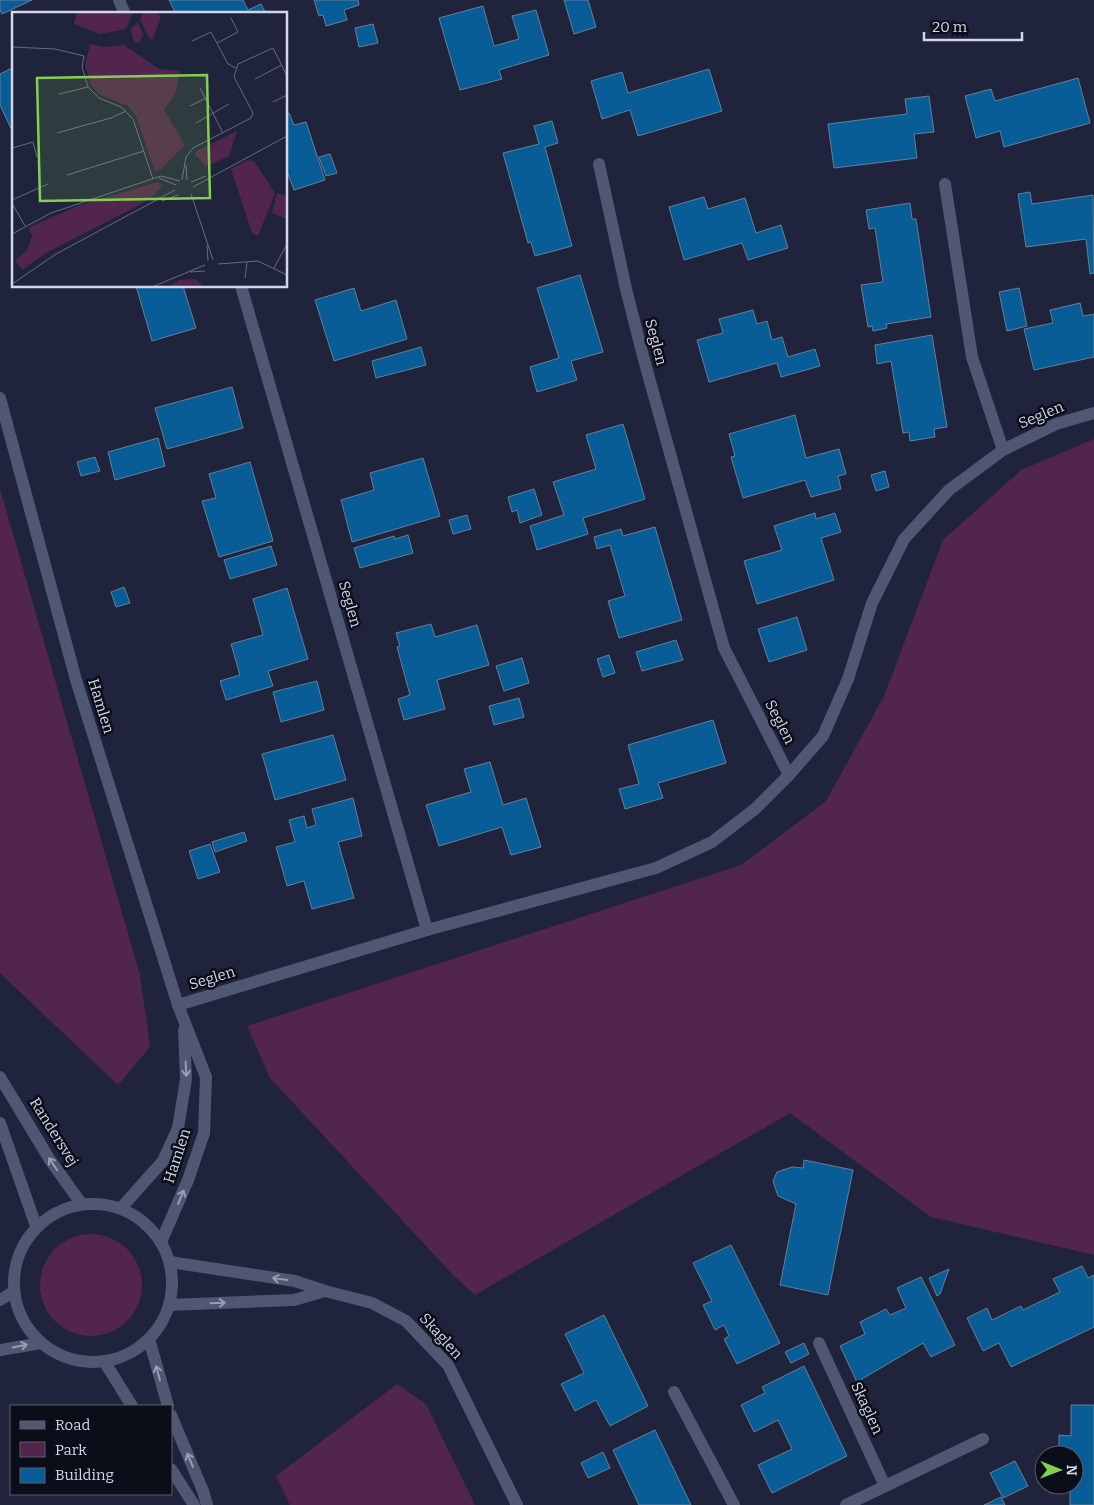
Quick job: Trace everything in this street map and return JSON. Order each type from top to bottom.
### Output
[{"type":"street","points":[[119,0],[124,12]]},
{"type":"street","name":"Seglen","points":[[599,164],[626,289],[643,356],[724,648],[790,775]]},
{"type":"street","points":[[944,184],[972,357],[1003,450]]},
{"type":"street","name":"Seglen","points":[[242,288],[427,930]]},
{"type":"street","name":"Hamlen","points":[[0,398],[76,680],[178,1005],[206,1077],[204,1133],[188,1180],[161,1242]]},
{"type":"street","name":"Seglen","points":[[178,1005],[427,930],[656,868],[712,842],[755,809],[790,775],[823,736],[848,679],[872,603],[904,539],[949,490],[1003,450],[1056,424],[1094,413]]},
{"type":"street","name":"Hamlen","points":[[121,1208],[163,1160],[178,1128],[186,1079],[184,1020]]},
{"type":"street","name":"Randersvej","points":[[0,1077],[50,1160],[81,1204]]},
{"type":"street","points":[[0,1123],[36,1226]]},
{"type":"street","points":[[101,1203],[121,1208],[144,1221],[161,1242],[170,1262],[172,1283],[169,1305],[161,1323],[149,1339],[136,1349],[121,1357],[104,1361],[87,1362],[70,1359],[41,1343],[27,1328],[18,1311],[13,1292],[14,1268],[22,1245],[36,1226],[57,1211],[81,1204],[101,1203]]},
{"type":"street","name":"Skaglen","points":[[170,1262],[296,1281],[325,1292],[372,1303],[406,1321],[448,1365],[517,1505]]},
{"type":"street","points":[[0,1300],[13,1292]]},
{"type":"street","name":"Skaglen","points":[[169,1305],[294,1300],[325,1292]]},
{"type":"street","points":[[149,1339],[168,1405]]},
{"type":"street","points":[[0,1350],[41,1343]]},
{"type":"street","name":"Skaglen","points":[[819,1343],[886,1486]]},
{"type":"street","points":[[104,1361],[131,1405]]},
{"type":"street","points":[[674,1392],[734,1505]]},
{"type":"street","points":[[172,1417],[207,1505]]},
{"type":"street","points":[[846,1505],[983,1439]]},
{"type":"street","points":[[172,1471],[194,1505]]},
{"type":"green space","points":[[1094,439],[1094,1255],[931,1217],[790,1113],[475,1295],[453,1275],[270,1078],[247,1026],[741,865],[826,801],[884,696],[943,540],[1021,470]]},
{"type":"green space","points":[[0,489],[140,975],[150,1047],[118,1085],[0,973]]},
{"type":"green space","points":[[91,1234],[111,1238],[127,1249],[138,1265],[142,1285],[138,1305],[127,1321],[111,1332],[91,1336],[71,1332],[55,1321],[44,1305],[40,1285],[44,1265],[55,1249],[71,1238]]},
{"type":"green space","points":[[397,1384],[426,1404],[475,1505],[290,1505],[276,1476]]},
{"type":"building","points":[[0,0],[32,0],[2,14]]},
{"type":"building","points":[[169,0],[243,0],[248,10],[261,4],[265,12],[175,12]]},
{"type":"building","points":[[314,0],[358,0],[359,5],[344,10],[347,20],[326,26],[323,15],[319,16]]},
{"type":"building","points":[[564,0],[588,0],[596,27],[574,34]]},
{"type":"building","points":[[483,6],[494,46],[519,39],[512,16],[536,10],[549,55],[499,70],[502,79],[460,90],[439,18]]},
{"type":"building","points":[[373,24],[378,43],[359,47],[355,28]]},
{"type":"building","points":[[12,68],[12,131],[0,105],[0,74]]},
{"type":"building","points":[[709,69],[722,111],[638,136],[630,110],[602,119],[591,81],[622,72],[628,93]]},
{"type":"building","points":[[1078,78],[1090,123],[1004,147],[1000,131],[976,138],[965,96],[991,89],[995,101]]},
{"type":"building","points":[[929,96],[934,132],[914,134],[917,158],[834,168],[828,124],[907,114],[905,99]]},
{"type":"building","points":[[288,113],[294,125],[306,122],[325,180],[294,190],[288,174]]},
{"type":"building","points":[[552,121],[558,143],[545,147],[572,246],[535,256],[531,242],[528,243],[503,153],[539,144],[534,126]]},
{"type":"building","points":[[330,154],[337,173],[326,176],[319,157]]},
{"type":"building","points":[[1030,192],[1032,204],[1093,195],[1094,273],[1090,274],[1086,239],[1026,247],[1018,194]]},
{"type":"building","points":[[704,197],[708,209],[745,198],[756,233],[781,225],[788,248],[748,260],[742,243],[684,260],[669,207]]},
{"type":"building","points":[[910,203],[912,219],[916,219],[931,317],[886,324],[887,328],[873,331],[872,326],[868,327],[861,285],[883,282],[875,228],[869,229],[866,210]]},
{"type":"building","points":[[580,275],[603,352],[571,361],[577,380],[537,392],[530,367],[559,358],[537,288]]},
{"type":"building","points":[[137,288],[184,288],[196,328],[152,341]]},
{"type":"building","points":[[354,288],[361,311],[396,300],[407,339],[334,361],[315,300]]},
{"type":"building","points":[[1019,288],[1027,326],[1007,331],[999,292]]},
{"type":"building","points":[[1080,303],[1083,316],[1094,314],[1094,357],[1034,370],[1024,329],[1053,323],[1050,310]]},
{"type":"building","points":[[753,310],[757,324],[767,321],[772,340],[782,337],[788,357],[815,349],[820,366],[781,377],[777,363],[709,382],[697,340],[723,333],[719,319]]},
{"type":"building","points":[[932,335],[947,427],[934,429],[935,437],[910,441],[909,432],[903,433],[891,361],[877,364],[875,345]]},
{"type":"building","points":[[421,347],[426,365],[376,378],[372,361]]},
{"type":"building","points":[[232,387],[243,428],[167,449],[155,408]]},
{"type":"building","points":[[795,415],[806,458],[839,449],[846,474],[838,476],[841,489],[811,497],[805,480],[743,498],[731,457],[735,456],[729,434]]},
{"type":"building","points":[[623,424],[645,499],[583,518],[588,534],[537,550],[530,526],[564,515],[553,482],[596,469],[586,435]]},
{"type":"building","points":[[158,438],[165,466],[115,480],[108,452]]},
{"type":"building","points":[[95,457],[100,471],[81,476],[77,462]]},
{"type":"building","points":[[423,458],[440,516],[352,542],[341,500],[374,490],[370,473]]},
{"type":"building","points":[[250,462],[273,541],[219,557],[202,501],[216,498],[209,474]]},
{"type":"building","points":[[885,471],[889,487],[876,491],[871,475]]},
{"type":"building","points":[[534,489],[542,515],[520,523],[517,510],[512,512],[508,497]]},
{"type":"building","points":[[815,513],[816,519],[835,513],[841,532],[821,538],[834,580],[757,604],[744,561],[782,550],[774,526]]},
{"type":"building","points":[[467,515],[471,529],[453,534],[449,520]]},
{"type":"building","points":[[655,527],[682,620],[619,638],[608,601],[625,596],[610,545],[597,549],[594,537],[621,529],[623,536]]},
{"type":"building","points":[[408,535],[413,553],[360,568],[354,548],[394,536],[395,539]]},
{"type":"building","points":[[271,546],[277,565],[230,579],[224,560]]},
{"type":"building","points":[[124,587],[130,603],[116,607],[111,592]]},
{"type":"building","points":[[287,588],[308,659],[268,671],[273,686],[226,700],[220,681],[240,675],[231,644],[263,635],[253,599]]},
{"type":"building","points":[[797,617],[807,650],[769,662],[758,629]]},
{"type":"building","points":[[431,624],[435,637],[477,625],[489,665],[437,680],[445,709],[404,720],[398,699],[410,695],[397,647],[400,646],[396,633]]},
{"type":"building","points":[[676,640],[683,660],[642,671],[636,652]]},
{"type":"building","points":[[609,655],[615,673],[603,677],[597,659]]},
{"type":"building","points":[[522,658],[529,683],[504,691],[496,666]]},
{"type":"building","points":[[317,681],[324,710],[281,722],[273,692]]},
{"type":"building","points":[[519,698],[524,717],[494,725],[489,706]]},
{"type":"building","points":[[713,720],[726,763],[658,783],[663,798],[625,809],[619,789],[639,784],[628,745]]},
{"type":"building","points":[[333,735],[346,780],[275,800],[262,754]]},
{"type":"building","points":[[490,762],[503,805],[526,798],[541,847],[511,855],[502,827],[439,846],[426,805],[471,792],[464,769]]},
{"type":"building","points":[[353,798],[362,836],[338,842],[354,898],[312,909],[304,881],[287,886],[276,847],[295,842],[289,820],[304,816],[307,828],[316,825],[312,809]]},
{"type":"building","points":[[244,832],[247,841],[215,852],[212,842]]},
{"type":"building","points":[[210,844],[220,872],[198,879],[189,851]]},
{"type":"building","points":[[804,1160],[853,1170],[828,1295],[780,1285],[796,1204],[778,1196],[773,1181],[777,1172],[792,1167],[803,1168]]},
{"type":"building","points":[[731,1245],[780,1343],[737,1364],[724,1339],[729,1336],[724,1325],[715,1330],[703,1305],[712,1301],[693,1263]]},
{"type":"building","points":[[1082,1266],[1088,1278],[1094,1275],[1094,1327],[1011,1367],[999,1343],[983,1351],[967,1318],[987,1308],[992,1320],[1021,1306],[1023,1310],[1060,1292],[1053,1279]]},
{"type":"building","points":[[949,1269],[940,1294],[937,1296],[929,1278]]},
{"type":"building","points":[[921,1277],[955,1345],[931,1357],[923,1343],[857,1382],[840,1346],[865,1334],[860,1322],[886,1309],[890,1315],[906,1308],[897,1288]]},
{"type":"building","points":[[604,1315],[648,1406],[610,1426],[596,1400],[575,1411],[561,1384],[584,1373],[565,1334]]},
{"type":"building","points":[[804,1343],[809,1354],[791,1363],[785,1352]]},
{"type":"building","points":[[804,1366],[847,1456],[772,1493],[758,1465],[792,1449],[778,1420],[754,1432],[741,1405],[765,1393],[762,1387]]},
{"type":"building","points":[[1071,1405],[1094,1405],[1094,1505],[1070,1505],[1070,1495],[1084,1495],[1084,1445],[1059,1445],[1059,1435],[1071,1436]]},
{"type":"building","points":[[655,1430],[691,1505],[639,1505],[613,1450]]},
{"type":"building","points":[[603,1452],[610,1468],[588,1478],[581,1463]]},
{"type":"building","points":[[1015,1461],[1028,1486],[1003,1498],[990,1473]]},
{"type":"building","points":[[1001,1497],[1005,1505],[984,1505]]}]
